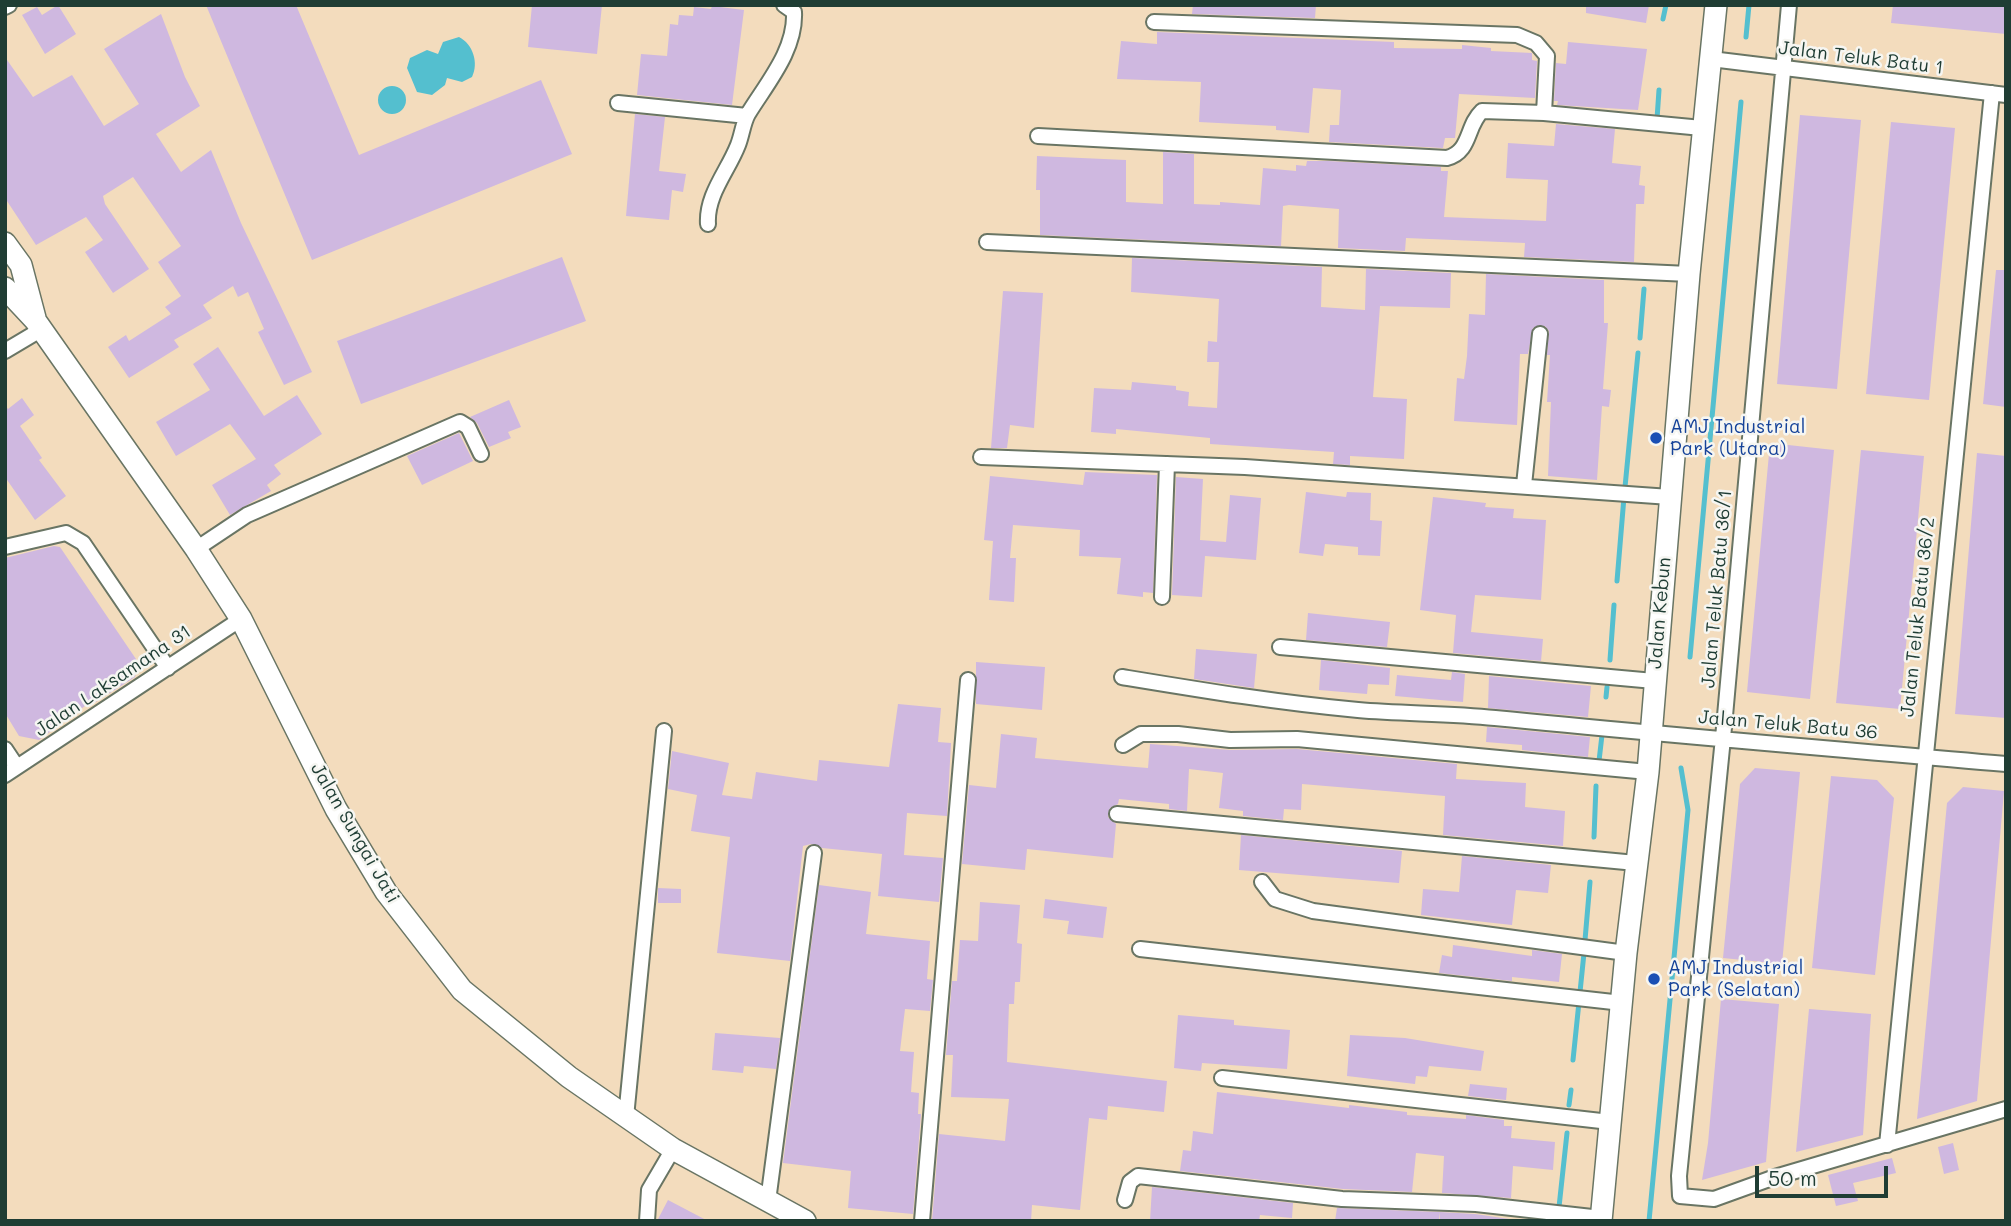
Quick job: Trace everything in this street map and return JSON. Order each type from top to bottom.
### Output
[{"type":"main road","name":"Jalan Kebun","points":[[1601,1220],[1626,953],[1648,772],[1689,274],[1716,5]]},
{"type":"main road","name":"Jalan Sungai Jati","points":[[5,243],[21,265],[38,324]]},
{"type":"main road","name":"Jalan Sungai Jati","points":[[5,288],[38,324],[196,548],[241,619],[336,809],[386,892],[462,990],[499,1023],[673,1149],[805,1221]]},
{"type":"street","points":[[708,224],[707,209],[739,144],[747,116],[778,69],[791,33],[794,12],[784,5]]},
{"type":"street","name":"Jalan Teluk Batu 36/1","points":[[1788,5],[1723,738],[1679,1176],[1680,1196],[1713,1199],[1775,1177],[1887,1145]]},
{"type":"street","points":[[1154,22],[1517,35],[1536,43],[1547,56],[1544,113]]},
{"type":"street","name":"Jalan Teluk Batu 1","points":[[1711,59],[1999,94]]},
{"type":"street","name":"Jalan Teluk Batu 36/2","points":[[1887,1145],[1923,757],[1999,94]]},
{"type":"street","points":[[618,103],[747,116]]},
{"type":"street","points":[[1038,136],[1447,158],[1458,155],[1465,147],[1471,121],[1482,111],[1544,113],[1702,128]]},
{"type":"street","points":[[987,242],[1689,274]]},
{"type":"street","points":[[5,351],[38,324]]},
{"type":"street","points":[[1524,485],[1540,334]]},
{"type":"street","points":[[196,548],[247,515],[460,422],[468,427],[481,454]]},
{"type":"street","points":[[981,457],[1167,464],[1524,485],[1670,497]]},
{"type":"street","points":[[1161,597],[1167,464]]},
{"type":"street","points":[[5,548],[66,533],[83,543],[168,668]]},
{"type":"street","name":"Jalan Laksamana 31","points":[[11,771],[241,619]]},
{"type":"street","points":[[1280,647],[1654,681]]},
{"type":"street","name":"Jalan Teluk Batu 36","points":[[1122,677],[1255,699],[1360,710],[1650,731],[2006,764]]},
{"type":"street","points":[[922,1221],[968,680]]},
{"type":"street","points":[[626,1117],[664,731]]},
{"type":"street","points":[[1124,745],[1141,734],[1178,734],[1230,740],[1297,739],[1648,772]]},
{"type":"street","points":[[5,749],[11,771]]},
{"type":"street","points":[[1117,814],[1636,863]]},
{"type":"street","points":[[768,1201],[814,853]]},
{"type":"street","points":[[1262,882],[1275,899],[1313,911],[1626,953]]},
{"type":"street","points":[[1140,949],[1622,1003]]},
{"type":"street","points":[[1222,1078],[1611,1122]]},
{"type":"street","points":[[1887,1145],[2006,1109]]},
{"type":"street","points":[[647,1221],[649,1190],[673,1149]]},
{"type":"street","points":[[1125,1200],[1130,1182],[1138,1176],[1342,1199],[1476,1204],[1601,1220]]},
{"type":"water","points":[[459,37],[468,44],[475,60],[472,77],[462,82],[447,78],[445,85],[432,95],[417,92],[407,68],[410,58],[427,50],[438,54],[443,42]]},
{"type":"water","points":[[392,86],[402,90],[406,100],[402,110],[392,114],[382,110],[378,100],[382,90]]},
{"type":"building","points":[[58,5],[76,34],[45,54],[22,15],[37,7],[42,15]]},
{"type":"building","points":[[206,5],[296,5],[359,155],[541,80],[572,154],[312,260]]},
{"type":"building","points":[[532,5],[602,5],[597,54],[528,47]]},
{"type":"building","points":[[1193,5],[1316,5],[1315,18],[1192,14]]},
{"type":"building","points":[[1586,5],[1649,5],[1646,23],[1586,13]]},
{"type":"building","points":[[1893,5],[2006,5],[2006,34],[1891,23]]},
{"type":"building","points":[[712,6],[744,10],[732,105],[637,95],[641,54],[667,56],[670,24],[678,25],[679,15],[693,16],[694,7],[711,9]]},
{"type":"building","points":[[161,14],[185,77],[200,106],[156,134],[181,172],[211,150],[241,223],[312,372],[284,385],[258,332],[264,329],[248,292],[238,297],[233,286],[203,305],[212,318],[174,340],[179,347],[129,378],[108,347],[126,335],[129,341],[171,314],[165,307],[181,296],[158,262],[181,246],[133,177],[103,196],[105,204],[149,269],[113,293],[85,252],[103,240],[86,217],[36,245],[5,198],[5,57],[33,97],[72,75],[104,126],[139,104],[104,49]]},
{"type":"building","points":[[1157,32],[1394,42],[1394,48],[1462,49],[1462,45],[1491,48],[1491,51],[1532,53],[1532,60],[1537,61],[1535,98],[1459,94],[1455,138],[1445,138],[1443,148],[1329,142],[1330,125],[1339,125],[1341,90],[1313,88],[1309,133],[1276,130],[1276,126],[1199,122],[1201,82],[1117,79],[1121,41],[1157,44]]},
{"type":"building","points":[[1568,42],[1647,49],[1638,110],[1557,105],[1558,101],[1554,101],[1556,63],[1566,64]]},
{"type":"building","points":[[635,114],[665,117],[659,171],[686,174],[683,192],[672,190],[669,220],[626,216]]},
{"type":"building","points":[[1800,115],[1861,120],[1837,389],[1777,384]]},
{"type":"building","points":[[1891,122],[1955,128],[1929,400],[1866,394]]},
{"type":"building","points":[[1556,124],[1615,129],[1612,163],[1641,166],[1639,185],[1645,186],[1644,204],[1636,204],[1634,262],[1524,257],[1525,243],[1406,238],[1405,251],[1338,248],[1339,209],[1289,205],[1283,206],[1281,246],[1040,235],[1040,190],[1036,190],[1037,156],[1126,160],[1126,202],[1163,204],[1163,152],[1194,154],[1194,204],[1220,205],[1220,202],[1260,205],[1263,168],[1296,171],[1296,165],[1306,166],[1307,161],[1328,161],[1441,167],[1441,171],[1448,171],[1444,217],[1546,221],[1548,180],[1506,178],[1508,143],[1554,146]]},
{"type":"building","points":[[562,257],[586,321],[361,404],[337,341]]},
{"type":"building","points":[[1132,258],[1322,267],[1321,307],[1365,310],[1366,269],[1451,273],[1450,308],[1380,306],[1373,397],[1407,399],[1404,459],[1350,456],[1350,465],[1333,464],[1334,452],[1210,444],[1210,438],[1116,429],[1116,434],[1091,432],[1094,388],[1131,390],[1132,382],[1176,386],[1176,390],[1189,392],[1188,406],[1217,408],[1219,362],[1207,362],[1208,341],[1217,342],[1219,299],[1131,292]]},
{"type":"building","points":[[1996,270],[2006,270],[2006,407],[1983,404]]},
{"type":"building","points":[[1486,274],[1604,280],[1604,323],[1608,323],[1603,389],[1611,390],[1609,407],[1602,406],[1597,480],[1548,476],[1551,402],[1547,402],[1550,355],[1547,355],[1549,331],[1545,326],[1533,328],[1528,354],[1520,354],[1517,425],[1454,421],[1457,378],[1464,379],[1469,314],[1485,315]]},
{"type":"building","points":[[1003,291],[1043,293],[1034,428],[1010,425],[1007,448],[991,448]]},
{"type":"building","points":[[218,347],[264,416],[297,395],[322,434],[274,465],[281,474],[267,485],[271,491],[230,515],[212,485],[256,459],[230,424],[176,456],[156,422],[210,390],[193,364]]},
{"type":"building","points":[[22,398],[34,415],[20,426],[42,458],[39,460],[66,496],[35,520],[5,477],[5,405],[8,409]]},
{"type":"building","points":[[509,400],[521,427],[508,432],[511,438],[489,447],[477,423],[470,417]]},
{"type":"building","points":[[459,433],[473,461],[422,485],[407,456]]},
{"type":"building","points":[[1770,443],[1834,450],[1810,699],[1747,692]]},
{"type":"building","points":[[1861,450],[1924,456],[1900,709],[1836,703]]},
{"type":"building","points":[[1977,453],[2006,456],[2006,718],[1955,714]]},
{"type":"building","points":[[1085,472],[1157,475],[1153,593],[1143,592],[1143,597],[1117,594],[1121,558],[1079,556],[1080,530],[1013,525],[1010,558],[1016,558],[1014,602],[989,600],[993,541],[984,540],[990,476],[1083,485]]},
{"type":"building","points":[[1176,477],[1203,479],[1200,540],[1226,542],[1230,495],[1261,498],[1256,560],[1205,556],[1202,597],[1172,595]]},
{"type":"building","points":[[1306,492],[1346,497],[1347,492],[1371,493],[1370,520],[1382,521],[1380,556],[1358,555],[1358,547],[1325,544],[1323,556],[1299,553]]},
{"type":"building","points":[[1433,497],[1486,503],[1485,507],[1514,509],[1513,518],[1546,520],[1541,600],[1475,595],[1471,632],[1543,639],[1541,661],[1453,653],[1456,615],[1420,610]]},
{"type":"building","points":[[54,546],[60,547],[138,662],[135,677],[91,705],[89,703],[39,740],[19,736],[5,713],[5,558]]},
{"type":"building","points":[[1308,613],[1390,622],[1387,647],[1306,640]]},
{"type":"building","points":[[1196,649],[1257,654],[1254,688],[1194,679]]},
{"type":"building","points":[[1321,660],[1390,668],[1389,685],[1368,684],[1367,694],[1319,690]]},
{"type":"building","points":[[976,662],[1045,667],[1042,710],[976,704]]},
{"type":"building","points":[[1452,672],[1465,674],[1463,702],[1395,696],[1397,675],[1451,680]]},
{"type":"building","points":[[1489,676],[1591,686],[1588,717],[1488,708]]},
{"type":"building","points":[[898,704],[941,708],[938,742],[951,743],[947,816],[907,813],[904,855],[943,858],[939,902],[878,896],[882,854],[822,848],[811,844],[803,846],[790,961],[717,953],[730,837],[691,831],[697,795],[668,789],[672,751],[729,763],[722,795],[752,799],[756,772],[817,781],[819,760],[889,767]]},
{"type":"building","points":[[1487,727],[1590,737],[1588,757],[1522,750],[1522,745],[1486,742]]},
{"type":"building","points":[[1001,734],[1037,738],[1035,758],[1148,768],[1150,744],[1230,750],[1297,749],[1457,764],[1456,779],[1526,783],[1525,807],[1565,811],[1563,846],[1443,835],[1445,796],[1302,784],[1301,810],[1284,809],[1283,820],[1243,816],[1243,811],[1219,808],[1223,773],[1189,769],[1187,811],[1169,809],[1169,804],[1119,799],[1118,804],[1110,808],[1108,817],[1116,824],[1113,858],[1027,849],[1025,870],[962,864],[969,785],[996,788]]},
{"type":"building","points":[[1755,768],[1800,772],[1782,964],[1723,958],[1740,784]]},
{"type":"building","points":[[1831,776],[1877,780],[1894,798],[1875,975],[1812,968]]},
{"type":"building","points":[[1963,787],[2004,791],[1977,1101],[1917,1119],[1947,803]]},
{"type":"building","points":[[1241,835],[1402,851],[1399,883],[1239,870]]},
{"type":"building","points":[[1462,856],[1551,865],[1548,893],[1516,890],[1512,925],[1421,915],[1423,889],[1459,892]]},
{"type":"building","points":[[819,885],[871,892],[866,934],[930,941],[927,979],[933,980],[930,1011],[905,1009],[900,1051],[914,1052],[911,1092],[919,1093],[918,1114],[921,1114],[913,1214],[848,1208],[851,1171],[783,1163]]},
{"type":"building","points":[[658,888],[681,889],[681,903],[658,903]]},
{"type":"building","points":[[1045,899],[1107,907],[1103,938],[1067,934],[1069,921],[1043,918]]},
{"type":"building","points":[[980,902],[1020,905],[1017,943],[1022,944],[1020,982],[1015,982],[1014,1004],[1009,1004],[1007,1062],[1167,1081],[1164,1112],[1108,1106],[1107,1120],[1089,1118],[1080,1210],[1032,1205],[1031,1221],[932,1221],[939,1134],[1005,1141],[1009,1099],[951,1097],[953,1055],[946,1055],[952,981],[957,981],[960,940],[978,941]]},
{"type":"building","points":[[1453,945],[1532,956],[1532,950],[1562,954],[1559,982],[1512,977],[1512,981],[1439,973],[1442,955],[1452,957]]},
{"type":"building","points":[[1721,999],[1779,1004],[1766,1162],[1702,1180],[1708,1143]]},
{"type":"building","points":[[1809,1009],[1871,1014],[1863,1135],[1796,1152]]},
{"type":"building","points":[[1178,1015],[1234,1020],[1234,1025],[1290,1030],[1287,1069],[1202,1063],[1201,1071],[1174,1068]]},
{"type":"building","points":[[715,1033],[780,1038],[776,1069],[744,1066],[743,1073],[712,1070]]},
{"type":"building","points":[[1350,1035],[1405,1038],[1484,1051],[1481,1071],[1429,1066],[1427,1077],[1416,1076],[1415,1084],[1347,1076]]},
{"type":"building","points":[[1470,1084],[1507,1088],[1506,1100],[1468,1096]]},
{"type":"building","points":[[1217,1092],[1407,1112],[1407,1115],[1466,1119],[1466,1115],[1504,1120],[1504,1126],[1512,1126],[1511,1138],[1555,1142],[1553,1170],[1513,1166],[1511,1198],[1442,1193],[1444,1156],[1416,1153],[1412,1192],[1343,1189],[1180,1171],[1183,1150],[1191,1151],[1193,1131],[1213,1134]]},
{"type":"building","points":[[1953,1143],[1959,1170],[1944,1174],[1938,1147]]},
{"type":"building","points":[[1892,1158],[1896,1173],[1853,1183],[1858,1201],[1836,1206],[1828,1175]]},
{"type":"building","points":[[1152,1187],[1293,1203],[1292,1218],[1260,1215],[1259,1221],[1150,1221]]},
{"type":"building","points":[[668,1200],[708,1221],[657,1221]]},
{"type":"building","points":[[1337,1208],[1440,1212],[1439,1221],[1335,1221]]},
{"type":"building","points":[[1440,1212],[1475,1214],[1523,1221],[1440,1221]]},
{"type":"waterway","points":[[1663,19],[1666,5]]},
{"type":"waterway","points":[[1746,37],[1749,5]]},
{"type":"waterway","points":[[1657,119],[1659,90]]},
{"type":"waterway","points":[[1690,657],[1741,102]]},
{"type":"waterway","points":[[1640,338],[1644,289]]},
{"type":"waterway","points":[[1625,487],[1638,353]]},
{"type":"waterway","points":[[1617,581],[1624,497]]},
{"type":"waterway","points":[[1610,660],[1614,605]]},
{"type":"waterway","points":[[1606,697],[1607,687]]},
{"type":"waterway","points":[[1599,761],[1602,735]]},
{"type":"waterway","points":[[1649,1221],[1688,810],[1681,768]]},
{"type":"waterway","points":[[1594,837],[1596,786]]},
{"type":"waterway","points":[[1585,940],[1590,882]]},
{"type":"waterway","points":[[1580,992],[1584,953]]},
{"type":"waterway","points":[[1573,1060],[1579,1002]]},
{"type":"waterway","points":[[1569,1105],[1571,1090]]},
{"type":"waterway","points":[[1559,1207],[1567,1133]]},
{"type":"place","name":"AMJ Industrial Park (Utara)","points":[[1656,438]]},
{"type":"place","name":"AMJ Industrial Park (Selatan)","points":[[1654,979]]}]
